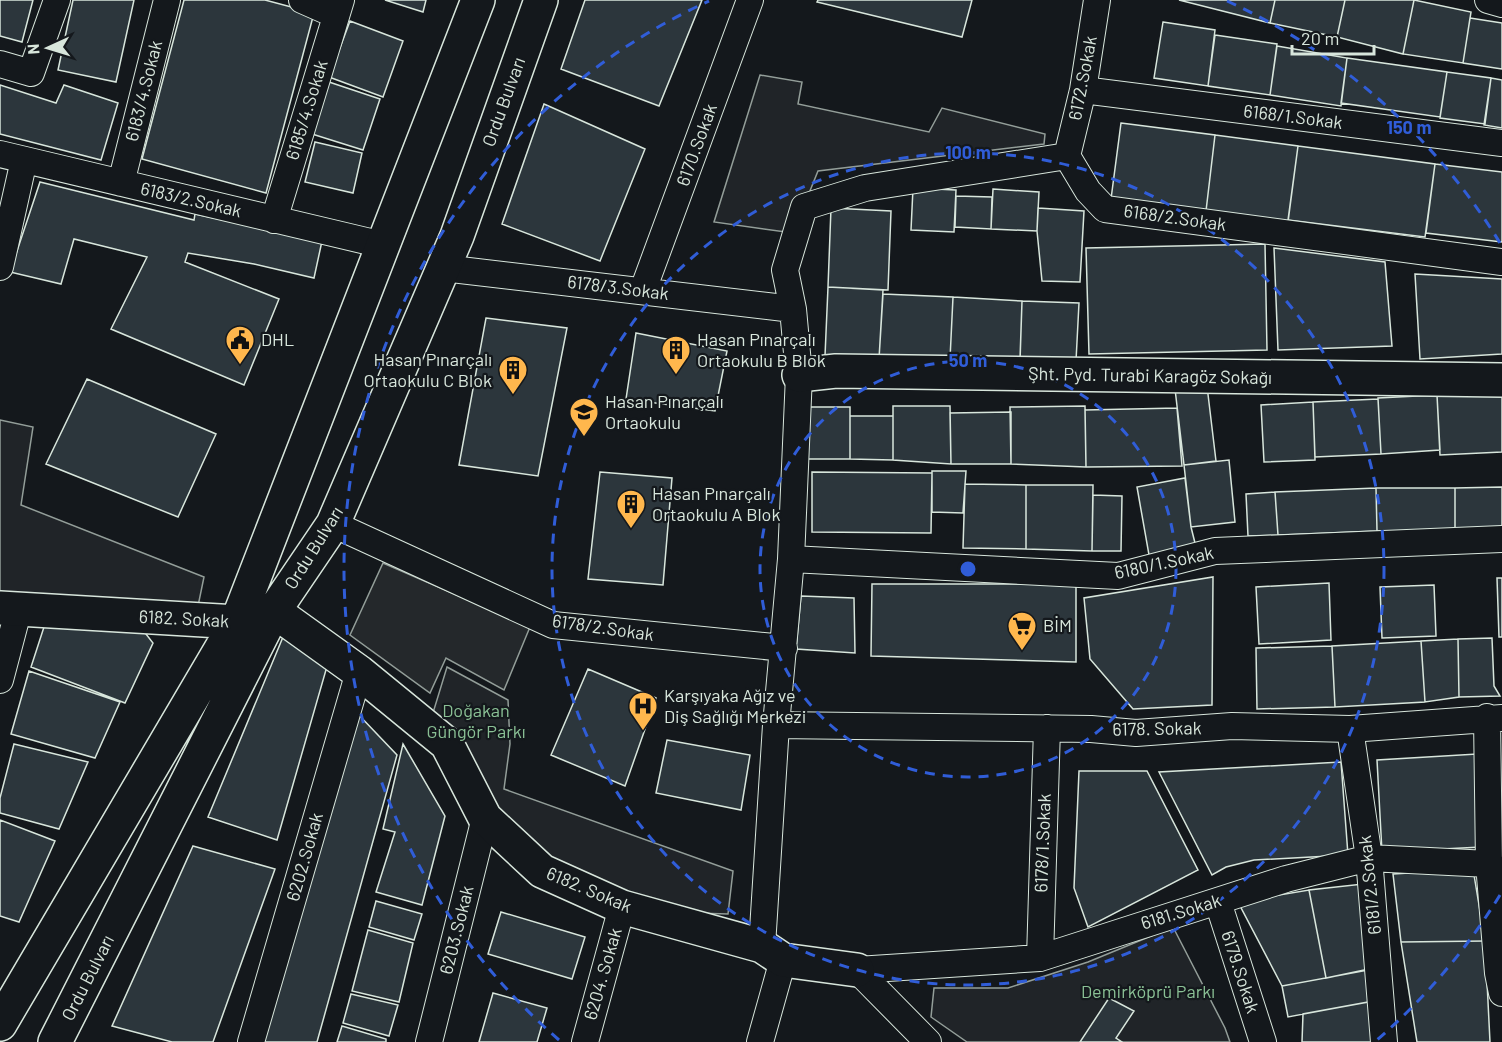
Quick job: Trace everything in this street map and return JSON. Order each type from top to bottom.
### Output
[{"type":"main road","name":"Ordu Bulvarı","points":[[0,1024],[237,622],[478,0]]},
{"type":"main road","name":"Ordu Bulvarı","points":[[55,1042],[274,611],[333,524],[457,236],[541,0]]},
{"type":"main road","name":"Şht. Pyd. Turabi Karagöz Sokağı","points":[[799,375],[836,371],[1502,380]]},
{"type":"main road","name":"6182. Sokak","points":[[9,608],[237,622],[274,611],[359,672],[447,744],[484,818],[542,871],[622,907],[773,953],[857,970]]},
{"type":"street","points":[[0,64],[31,74],[57,0]]},
{"type":"street","name":"6183/4.Sokak","points":[[121,183],[167,0]]},
{"type":"street","points":[[302,0],[338,8]]},
{"type":"street","name":"6170.Sokak","points":[[643,290],[750,0]]},
{"type":"street","name":"6172.Sokak","points":[[1067,156],[1083,90],[1097,0]]},
{"type":"street","points":[[1488,0],[1502,4]]},
{"type":"street","name":"6185/4.Sokak","points":[[274,220],[338,8]]},
{"type":"street","name":"6168/1.Sokak","points":[[1083,90],[1502,143]]},
{"type":"street","points":[[760,1042],[773,953],[776,725],[791,559],[799,375],[793,309],[785,270],[804,207],[865,188],[1067,156]]},
{"type":"street","name":"6168/2.Sokak","points":[[1067,156],[1088,191],[1105,209],[1502,262]]},
{"type":"street","points":[[0,267],[12,157]]},
{"type":"street","name":"6183/2.Sokak","points":[[12,157],[383,245]]},
{"type":"street","name":"6178/3.Sokak","points":[[443,268],[793,309]]},
{"type":"street","name":"6178/2.Sokak","points":[[333,524],[554,625],[784,648]]},
{"type":"street","name":"6180/1.Sokak","points":[[791,559],[1118,576],[1215,551],[1502,539]]},
{"type":"street","points":[[0,680],[9,608]]},
{"type":"street","name":"6202.Sokak","points":[[251,1042],[359,672]]},
{"type":"street","points":[[1495,717],[1495,868],[1498,973],[1502,993]]},
{"type":"street","name":"6178. Sokak","points":[[776,725],[1047,728],[1136,733],[1232,726],[1350,729],[1495,717]]},
{"type":"street","name":"6178/1.Sokak","points":[[1040,958],[1047,728]]},
{"type":"street","name":"6181/2.Sokak","points":[[1350,729],[1369,858],[1384,1042]]},
{"type":"street","name":"6203.Sokak","points":[[429,1042],[484,818]]},
{"type":"street","name":"6181.Sokak","points":[[857,970],[1040,958],[1286,879],[1369,858],[1495,868]]},
{"type":"street","name":"6179.Sokak","points":[[1218,902],[1263,1042]]},
{"type":"street","name":"6204. Sokak","points":[[585,1042],[622,907]]},
{"type":"street","points":[[857,970],[928,1042]]},
{"type":"green space","points":[[760,75],[802,82],[798,104],[929,132],[942,108],[1045,134],[1044,144],[818,171],[793,233],[714,222]]},
{"type":"green space","points":[[0,420],[33,427],[21,505],[204,577],[197,611],[0,603]]},
{"type":"green space","name":"Doğakan Güngör Parkı","points":[[447,667],[508,700],[510,744],[504,789],[733,871],[728,914],[695,913],[623,890],[558,862],[506,822],[432,716]]},
{"type":"green space","name":"Demirköprü Parkı","points":[[1173,927],[1230,1042],[967,1042],[931,1017],[934,988],[1008,988],[1088,962]]},
{"type":"shaded area","points":[[383,563],[530,627],[504,690],[446,658],[430,693],[350,635]]},
{"type":"building","points":[[0,0],[33,0],[22,42],[0,36]]},
{"type":"building","points":[[73,0],[134,0],[116,82],[58,70]]},
{"type":"building","points":[[184,0],[265,0],[314,13],[266,193],[142,159]]},
{"type":"building","points":[[385,0],[426,0],[423,12]]},
{"type":"building","points":[[585,0],[702,0],[659,106],[561,69]]},
{"type":"building","points":[[818,0],[972,0],[962,37],[817,2]]},
{"type":"building","points":[[1179,0],[1275,0],[1270,23]]},
{"type":"building","points":[[1275,0],[1345,0],[1337,37],[1270,23]]},
{"type":"building","points":[[1345,0],[1414,0],[1403,54],[1337,37]]},
{"type":"building","points":[[1414,0],[1471,12],[1463,63],[1403,54]]},
{"type":"building","points":[[1470,18],[1502,23],[1502,69],[1463,63]]},
{"type":"building","points":[[350,21],[403,41],[383,97],[329,77]]},
{"type":"building","points":[[1163,22],[1215,30],[1208,86],[1154,78]]},
{"type":"building","points":[[1215,35],[1277,44],[1270,95],[1208,86]]},
{"type":"building","points":[[1277,46],[1347,58],[1341,106],[1270,95]]},
{"type":"building","points":[[1347,58],[1447,72],[1440,117],[1341,103]]},
{"type":"building","points":[[1447,72],[1491,78],[1485,124],[1440,118]]},
{"type":"building","points":[[1491,78],[1502,80],[1502,128],[1484,125]]},
{"type":"building","points":[[329,82],[380,99],[363,150],[312,134]]},
{"type":"building","points":[[0,85],[56,103],[64,85],[118,103],[101,160],[0,134]]},
{"type":"building","points":[[544,104],[645,149],[600,261],[502,224]]},
{"type":"building","points":[[1121,123],[1215,135],[1206,211],[1111,199]]},
{"type":"building","points":[[1215,135],[1298,146],[1288,222],[1206,211]]},
{"type":"building","points":[[315,142],[362,153],[353,193],[305,182]]},
{"type":"building","points":[[1298,146],[1435,164],[1425,237],[1288,220]]},
{"type":"building","points":[[1435,164],[1502,172],[1502,242],[1426,233]]},
{"type":"building","points":[[40,182],[194,220],[195,214],[322,241],[314,278],[254,264],[188,253],[185,262],[279,299],[244,385],[111,329],[147,257],[74,239],[61,284],[10,272]]},
{"type":"building","points":[[913,188],[956,190],[954,232],[911,230]]},
{"type":"building","points":[[993,189],[1039,192],[1037,231],[991,229]]},
{"type":"building","points":[[956,196],[992,197],[991,229],[955,227]]},
{"type":"building","points":[[831,208],[891,211],[888,290],[828,287]]},
{"type":"building","points":[[1038,208],[1084,211],[1080,282],[1042,281],[1037,231]]},
{"type":"building","points":[[1265,244],[1267,350],[1089,354],[1086,248]]},
{"type":"building","points":[[1274,248],[1385,262],[1392,346],[1278,350]]},
{"type":"building","points":[[1415,274],[1502,279],[1502,354],[1420,359]]},
{"type":"building","points":[[828,287],[883,290],[879,359],[825,356]]},
{"type":"building","points":[[883,294],[953,297],[950,359],[879,359]]},
{"type":"building","points":[[953,297],[1022,301],[1020,362],[950,359]]},
{"type":"building","points":[[1022,301],[1079,303],[1076,361],[1020,359]]},
{"type":"building","name":"Hasan Pınarçalı Ortaokulu C Blok","points":[[486,318],[567,328],[538,476],[459,465]]},
{"type":"building","name":"Hasan Pınarçalı Ortaokulu B Blok","points":[[636,333],[727,351],[715,411],[626,399]]},
{"type":"building","points":[[87,379],[216,434],[178,517],[46,464]]},
{"type":"building","points":[[1207,386],[1216,461],[1184,465],[1175,389]]},
{"type":"building","points":[[1502,392],[1502,452],[1440,455],[1437,395]]},
{"type":"building","points":[[1437,395],[1440,450],[1381,454],[1378,398]]},
{"type":"building","points":[[1378,399],[1381,454],[1315,457],[1313,402]]},
{"type":"building","points":[[1313,402],[1315,460],[1264,462],[1261,405]]},
{"type":"building","points":[[893,406],[950,406],[951,464],[893,460]]},
{"type":"building","points":[[1085,406],[1086,467],[1011,464],[1010,407]]},
{"type":"building","points":[[805,407],[850,407],[850,459],[806,459]]},
{"type":"building","points":[[1177,408],[1182,466],[1086,467],[1085,410]]},
{"type":"building","points":[[1011,412],[1011,464],[951,464],[950,413]]},
{"type":"building","points":[[850,416],[893,416],[893,460],[850,459]]},
{"type":"building","points":[[1229,460],[1235,522],[1191,527],[1184,465]]},
{"type":"building","points":[[932,471],[966,471],[963,513],[932,512]]},
{"type":"building","name":"Hasan Pınarçalı Ortaokulu A Blok","points":[[600,472],[672,478],[663,585],[588,579]]},
{"type":"building","points":[[812,472],[932,473],[931,533],[812,532]]},
{"type":"building","points":[[1185,478],[1196,547],[1149,555],[1137,487]]},
{"type":"building","points":[[965,484],[1026,485],[1026,549],[963,548]]},
{"type":"building","points":[[1026,485],[1093,485],[1092,551],[1026,549]]},
{"type":"building","points":[[1502,487],[1502,530],[1455,531],[1455,488]]},
{"type":"building","points":[[1376,488],[1455,488],[1455,531],[1377,531]]},
{"type":"building","points":[[1376,488],[1377,531],[1278,535],[1275,492]]},
{"type":"building","points":[[1275,492],[1278,535],[1248,536],[1246,494]]},
{"type":"building","points":[[1093,495],[1122,496],[1121,551],[1092,551]]},
{"type":"building","points":[[1213,577],[1212,705],[1133,709],[1090,659],[1084,598]]},
{"type":"building","points":[[1497,578],[1502,578],[1502,637],[1499,637]]},
{"type":"building","points":[[1329,583],[1331,640],[1259,644],[1256,587]]},
{"type":"building","points":[[872,584],[1076,584],[1076,662],[871,656]]},
{"type":"building","points":[[1434,585],[1436,636],[1382,638],[1380,587]]},
{"type":"building","points":[[801,596],[854,598],[855,653],[796,649]]},
{"type":"building","points":[[139,625],[153,643],[125,703],[31,667],[44,627]]},
{"type":"building","points":[[283,637],[330,656],[277,840],[208,817]]},
{"type":"building","points":[[1492,638],[1494,686],[1500,696],[1459,697],[1458,639]]},
{"type":"building","points":[[1458,639],[1459,697],[1425,702],[1421,641]]},
{"type":"building","points":[[1421,641],[1425,702],[1335,707],[1332,646]]},
{"type":"building","points":[[1332,646],[1335,707],[1257,709],[1256,648]]},
{"type":"building","points":[[588,669],[656,698],[625,786],[551,755]]},
{"type":"building","points":[[29,671],[120,702],[95,758],[11,734]]},
{"type":"building","points":[[356,712],[397,755],[317,1042],[261,1042]]},
{"type":"building","points":[[667,740],[750,755],[741,810],[656,793]]},
{"type":"building","points":[[14,744],[88,762],[59,829],[0,813],[0,798]]},
{"type":"building","points":[[403,744],[445,816],[422,905],[376,892],[395,832],[383,829]]},
{"type":"building","points":[[1477,754],[1482,847],[1382,852],[1377,760]]},
{"type":"building","points":[[1341,762],[1348,855],[1254,860],[1226,867],[1212,875],[1159,772]]},
{"type":"building","points":[[1079,771],[1147,771],[1198,870],[1088,927],[1074,888]]},
{"type":"building","points":[[0,820],[55,841],[19,922],[0,916]]},
{"type":"building","points":[[193,846],[275,869],[213,1042],[172,1042],[112,1026]]},
{"type":"building","points":[[1473,869],[1485,941],[1401,942],[1393,874]]},
{"type":"building","points":[[1363,884],[1369,969],[1326,978],[1309,890]]},
{"type":"building","points":[[1309,890],[1326,978],[1282,986],[1238,902]]},
{"type":"building","points":[[376,901],[422,914],[414,940],[369,927]]},
{"type":"building","points":[[501,912],[585,937],[572,979],[488,954]]},
{"type":"building","points":[[368,930],[413,943],[399,1002],[352,991]]},
{"type":"building","points":[[1485,941],[1490,1042],[1417,1042],[1401,942]]},
{"type":"building","points":[[1368,970],[1374,1001],[1288,1017],[1282,986]]},
{"type":"building","points":[[493,993],[547,1008],[537,1042],[479,1042]]},
{"type":"building","points":[[351,994],[398,1005],[389,1036],[343,1023]]},
{"type":"building","points":[[1109,998],[1134,1011],[1116,1038],[1122,1042],[1080,1042]]},
{"type":"building","points":[[1374,1001],[1378,1042],[1302,1042],[1303,1014]]},
{"type":"building","points":[[342,1026],[386,1039],[386,1042],[337,1042]]},
{"type":"place","name":"DHL","points":[[240,366]]},
{"type":"place","name":"Hasan Pınarçalı Ortaokulu B Blok","points":[[676,376]]},
{"type":"place","name":"Hasan Pınarçalı Ortaokulu C Blok","points":[[513,396]]},
{"type":"place","name":"Hasan Pınarçalı Ortaokulu","points":[[584,438]]},
{"type":"place","name":"Hasan Pınarçalı Ortaokulu A Blok","points":[[631,530]]},
{"type":"place","name":"BİM","points":[[1022,652]]},
{"type":"place","name":"Karşıyaka Ağız ve Diş Sağlığı Merkezi","points":[[643,732]]}]
